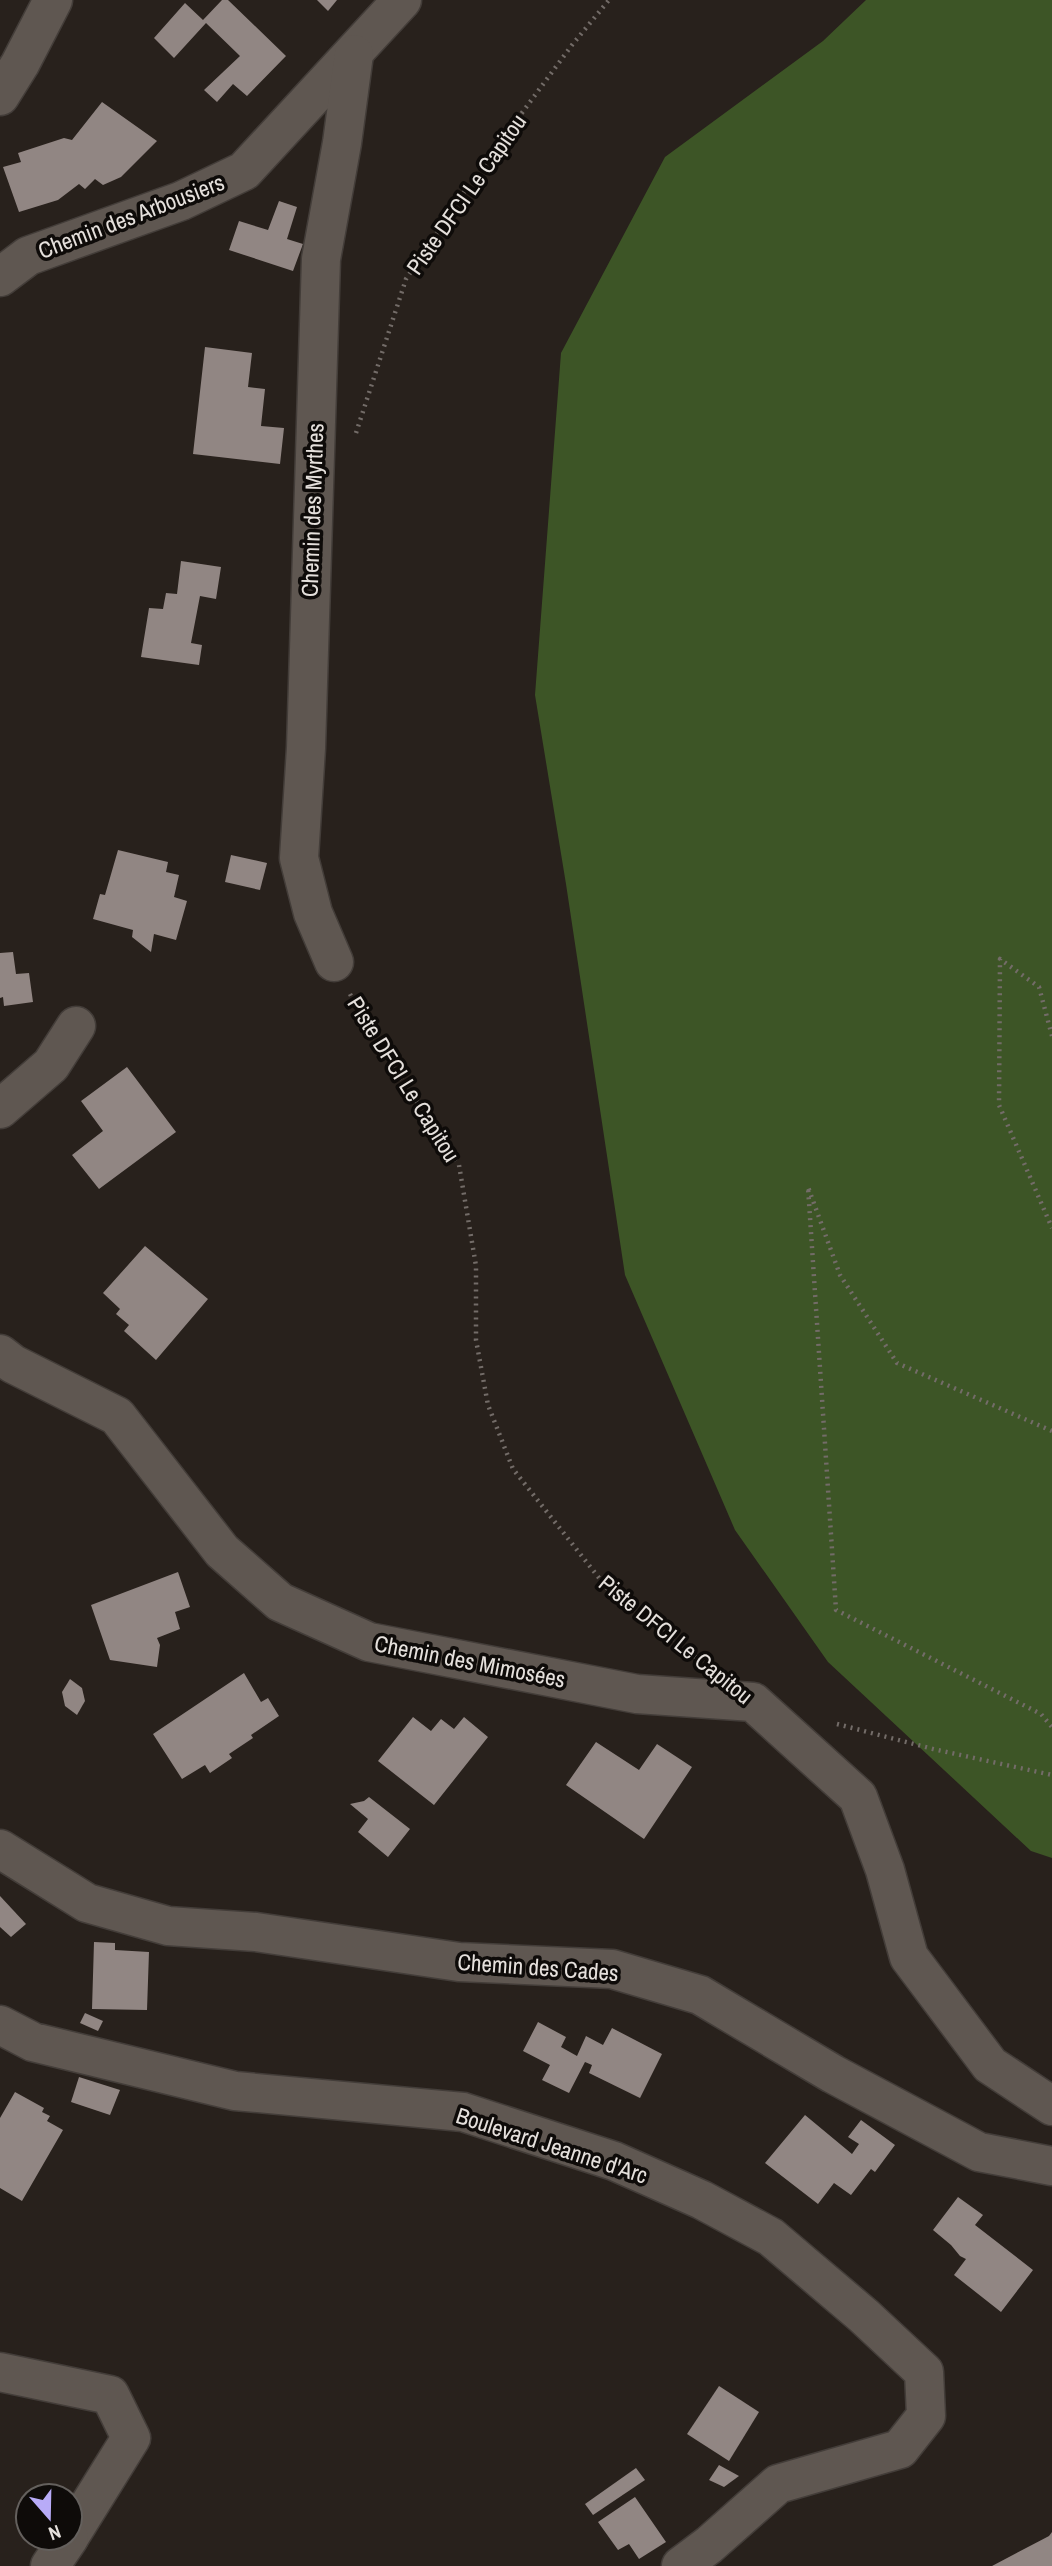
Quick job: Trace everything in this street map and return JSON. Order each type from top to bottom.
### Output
[{"type":"street","points":[[0,96],[53,0]]},
{"type":"street","name":"Chemin des Arbousiers","points":[[0,277],[29,256],[181,201],[244,171],[402,0]]},
{"type":"street","name":"Chemin des Myrthes","points":[[334,962],[313,913],[299,859],[306,748],[320,259],[342,143],[354,54]]},
{"type":"street","points":[[0,1109],[51,1065],[76,1026]]},
{"type":"street","name":"Chemin des Mimosées","points":[[0,1354],[13,1364],[117,1416],[222,1550],[280,1601],[369,1642],[637,1694],[753,1702]]},
{"type":"street","name":"Piste DFCI Le Capitou","points":[[753,1702],[858,1797],[885,1870],[909,1957],[990,2065],[1052,2106]]},
{"type":"street","name":"Chemin des Cades","points":[[0,1849],[87,1903],[168,1926],[256,1932],[459,1962],[612,1969],[700,1995],[833,2074],[979,2152],[1052,2166]]},
{"type":"street","name":"Boulevard Jeanne d'Arc","points":[[0,2025],[33,2042],[235,2091],[463,2112],[614,2161],[702,2200],[771,2237],[924,2372],[926,2416],[900,2449],[778,2484],[681,2566]]},
{"type":"street","points":[[0,2372],[110,2395],[131,2438],[84,2513]]},
{"type":"path","name":"Piste DFCI Le Capitou","points":[[354,438],[407,279],[468,186],[572,45],[609,0]]},
{"type":"path","points":[[1052,1036],[1040,987],[1000,959],[999,1105],[1052,1228]]},
{"type":"path","name":"Piste DFCI Le Capitou","points":[[334,962],[370,1032],[459,1165],[476,1266],[476,1340],[488,1405],[513,1469],[607,1588],[702,1662]]},
{"type":"path","points":[[1052,1431],[897,1363],[840,1275],[808,1187],[836,1610],[1041,1714],[1052,1727]]},
{"type":"path","points":[[830,1722],[933,1749],[1052,1775]]},
{"type":"green space","points":[[866,0],[1052,0],[1052,1858],[1031,1851],[828,1662],[735,1530],[625,1275],[535,695],[561,353],[665,157],[823,41]]},
{"type":"building","points":[[222,0],[228,0],[286,56],[247,96],[233,84],[217,102],[204,90],[240,56],[206,23],[174,58],[154,38],[185,3],[203,20]]},
{"type":"building","points":[[317,0],[337,0],[328,11]]},
{"type":"building","points":[[102,102],[157,141],[121,177],[103,185],[95,179],[85,189],[79,184],[58,200],[19,212],[3,167],[21,162],[18,153],[64,138],[72,140]]},
{"type":"building","points":[[279,201],[297,207],[287,239],[303,244],[293,271],[229,250],[239,221],[268,230]]},
{"type":"building","points":[[205,347],[252,353],[248,387],[265,389],[261,426],[284,428],[280,464],[193,454]]},
{"type":"building","points":[[181,561],[221,567],[216,599],[200,596],[191,643],[202,645],[199,665],[141,657],[149,608],[163,609],[166,593],[177,594]]},
{"type":"building","points":[[118,850],[168,862],[166,872],[179,875],[174,897],[187,901],[176,940],[154,934],[151,952],[132,937],[133,930],[93,919],[100,894],[105,895]]},
{"type":"building","points":[[231,855],[267,863],[260,890],[225,882]]},
{"type":"building","points":[[13,952],[16,974],[29,973],[33,1002],[4,1006],[3,997],[0,998],[0,953]]},
{"type":"building","points":[[127,1067],[176,1132],[99,1189],[72,1155],[103,1131],[81,1101]]},
{"type":"building","points":[[145,1246],[208,1299],[156,1360],[124,1331],[129,1325],[116,1314],[120,1309],[103,1293]]},
{"type":"building","points":[[178,1572],[190,1607],[175,1612],[180,1629],[157,1638],[160,1645],[157,1667],[110,1660],[91,1605]]},
{"type":"building","points":[[244,1673],[261,1702],[268,1698],[279,1716],[251,1735],[253,1738],[229,1754],[232,1758],[210,1773],[205,1765],[182,1779],[153,1734]]},
{"type":"building","points":[[70,1679],[82,1688],[85,1701],[77,1715],[65,1706],[62,1692]]},
{"type":"building","points":[[413,1717],[431,1731],[441,1719],[454,1729],[464,1717],[488,1737],[434,1805],[378,1761]]},
{"type":"building","points":[[596,1742],[639,1770],[657,1744],[692,1767],[644,1839],[566,1785]]},
{"type":"building","points":[[369,1797],[410,1829],[388,1857],[358,1832],[368,1819],[350,1804]]},
{"type":"building","points":[[0,1896],[26,1924],[11,1937],[0,1927]]},
{"type":"building","points":[[94,1942],[115,1943],[115,1950],[149,1952],[147,2010],[92,2009]]},
{"type":"building","points":[[85,2013],[103,2021],[98,2031],[80,2023]]},
{"type":"building","points":[[538,2022],[566,2037],[561,2047],[577,2056],[586,2036],[603,2045],[612,2028],[662,2054],[640,2098],[589,2073],[592,2065],[585,2062],[569,2093],[542,2080],[550,2065],[523,2051]]},
{"type":"building","points":[[79,2077],[120,2090],[110,2115],[71,2102]]},
{"type":"building","points":[[15,2092],[44,2108],[42,2112],[50,2116],[47,2121],[63,2130],[22,2201],[0,2188],[0,2118]]},
{"type":"building","points":[[805,2115],[852,2154],[859,2144],[848,2137],[861,2120],[895,2145],[875,2172],[871,2169],[851,2195],[834,2183],[818,2204],[765,2163]]},
{"type":"building","points":[[958,2197],[983,2215],[975,2225],[1033,2270],[1001,2312],[954,2275],[966,2259],[933,2230]]},
{"type":"building","points":[[719,2386],[759,2412],[729,2461],[687,2434]]},
{"type":"building","points":[[719,2465],[739,2476],[724,2487],[709,2480]]},
{"type":"building","points":[[636,2468],[645,2480],[593,2515],[585,2504]]},
{"type":"building","points":[[635,2497],[666,2542],[639,2559],[629,2544],[618,2550],[598,2522]]},
{"type":"building","points":[[1052,2532],[1052,2566],[992,2566],[1049,2536]]}]
